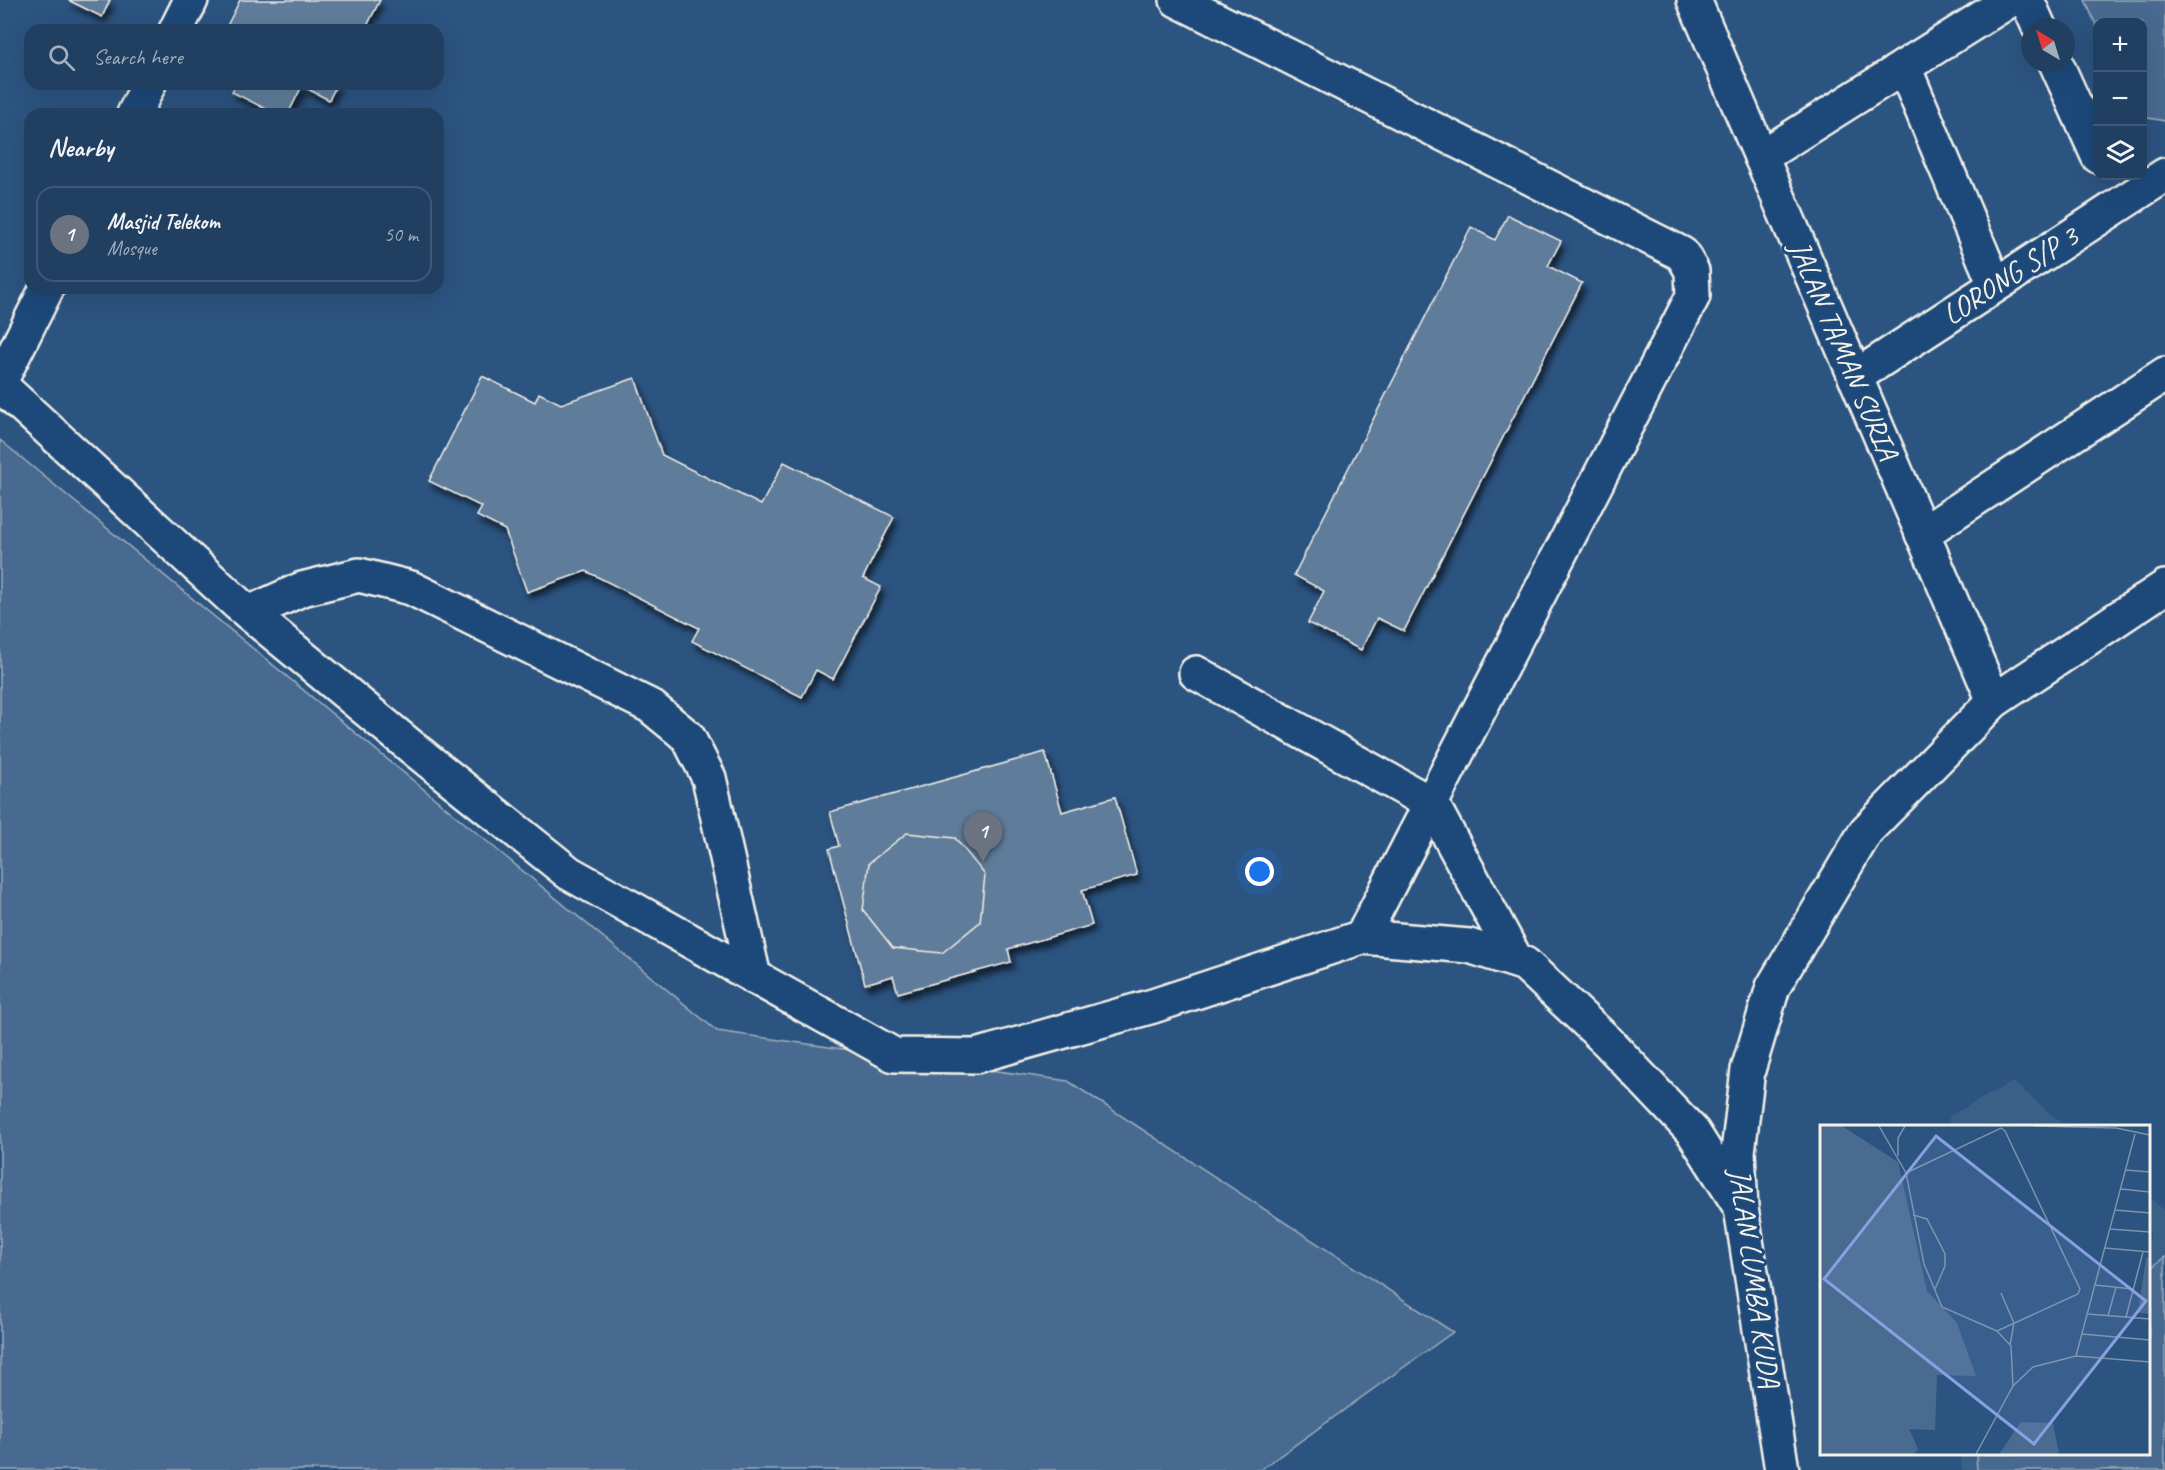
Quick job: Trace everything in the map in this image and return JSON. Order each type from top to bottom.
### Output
[{"type":"street","points":[[179,24],[191,0]]},
{"type":"street","points":[[1177,0],[1682,254],[1692,272],[1694,296],[1362,937]]},
{"type":"street","name":"JALAN TAMAN SURIA","points":[[1694,0],[1994,701]]},
{"type":"street","points":[[1761,157],[2010,0]]},
{"type":"street","points":[[2027,0],[2035,18]]},
{"type":"street","points":[[1904,67],[1995,285]]},
{"type":"street","points":[[2060,72],[2093,147]]},
{"type":"street","points":[[137,108],[146,90]]},
{"type":"street","name":"LORONG S/P 3","points":[[1855,377],[1995,285],[2113,190],[2165,174]]},
{"type":"street","points":[[44,294],[0,383],[249,613],[568,873],[894,1055],[976,1056],[1153,1006],[1362,937],[1468,946],[1525,964],[1607,1041],[1693,1132],[1741,1208]]},
{"type":"street","points":[[1922,534],[2165,374]]},
{"type":"street","points":[[249,613],[303,589],[359,575],[411,588],[650,706],[688,738],[709,778],[754,977]]},
{"type":"street","name":"JALAN LUMBA KUDA","points":[[1782,1470],[1741,1208],[1738,1152],[1748,1070],[1773,987],[1866,831],[1994,701],[2165,587]]},
{"type":"street","points":[[1196,674],[1432,804],[1516,960]]},
{"type":"shaded area","points":[[2085,0],[2165,0],[2165,121],[2147,118],[2147,18],[2093,18]]},
{"type":"shaded area","points":[[0,440],[717,1031],[1068,1081],[1453,1332],[1260,1470],[0,1470]]},
{"type":"shaded area","points":[[2013,1082],[2064,1125],[1949,1125],[1949,1116]]},
{"type":"shaded area","points":[[2150,1198],[2165,1211],[2165,1470],[1962,1470],[1961,1455],[2150,1455]]},
{"type":"shaded area","points":[[2165,1257],[2165,1470],[1977,1470],[1976,1455],[2150,1455],[2150,1268]]},
{"type":"building","points":[[68,0],[110,0],[102,17]]},
{"type":"building","points":[[240,0],[380,0],[368,24],[228,24]]},
{"type":"building","points":[[233,90],[300,90],[291,108],[264,108],[232,92]]},
{"type":"building","points":[[310,90],[334,90],[329,100]]},
{"type":"building","points":[[1508,215],[1561,241],[1548,266],[1582,283],[1404,631],[1377,618],[1361,650],[1308,623],[1324,591],[1294,575],[1471,227],[1495,240]]},
{"type":"building","points":[[482,376],[535,402],[539,393],[561,404],[635,378],[662,455],[761,505],[784,462],[894,517],[863,578],[881,587],[833,679],[816,670],[802,697],[692,641],[699,628],[586,571],[527,592],[505,530],[477,516],[482,507],[429,481]]},
{"type":"building","points":[[1045,752],[1062,812],[1115,797],[1137,875],[1082,890],[1092,925],[1008,949],[1011,962],[898,993],[893,976],[865,984],[829,849],[839,846],[830,812]]},
{"type":"building","points":[[907,833],[955,838],[985,875],[980,922],[942,953],[893,948],[863,910],[869,863]]},
{"type":"place","name":"Masjid Telekom","points":[[983,862]]}]
